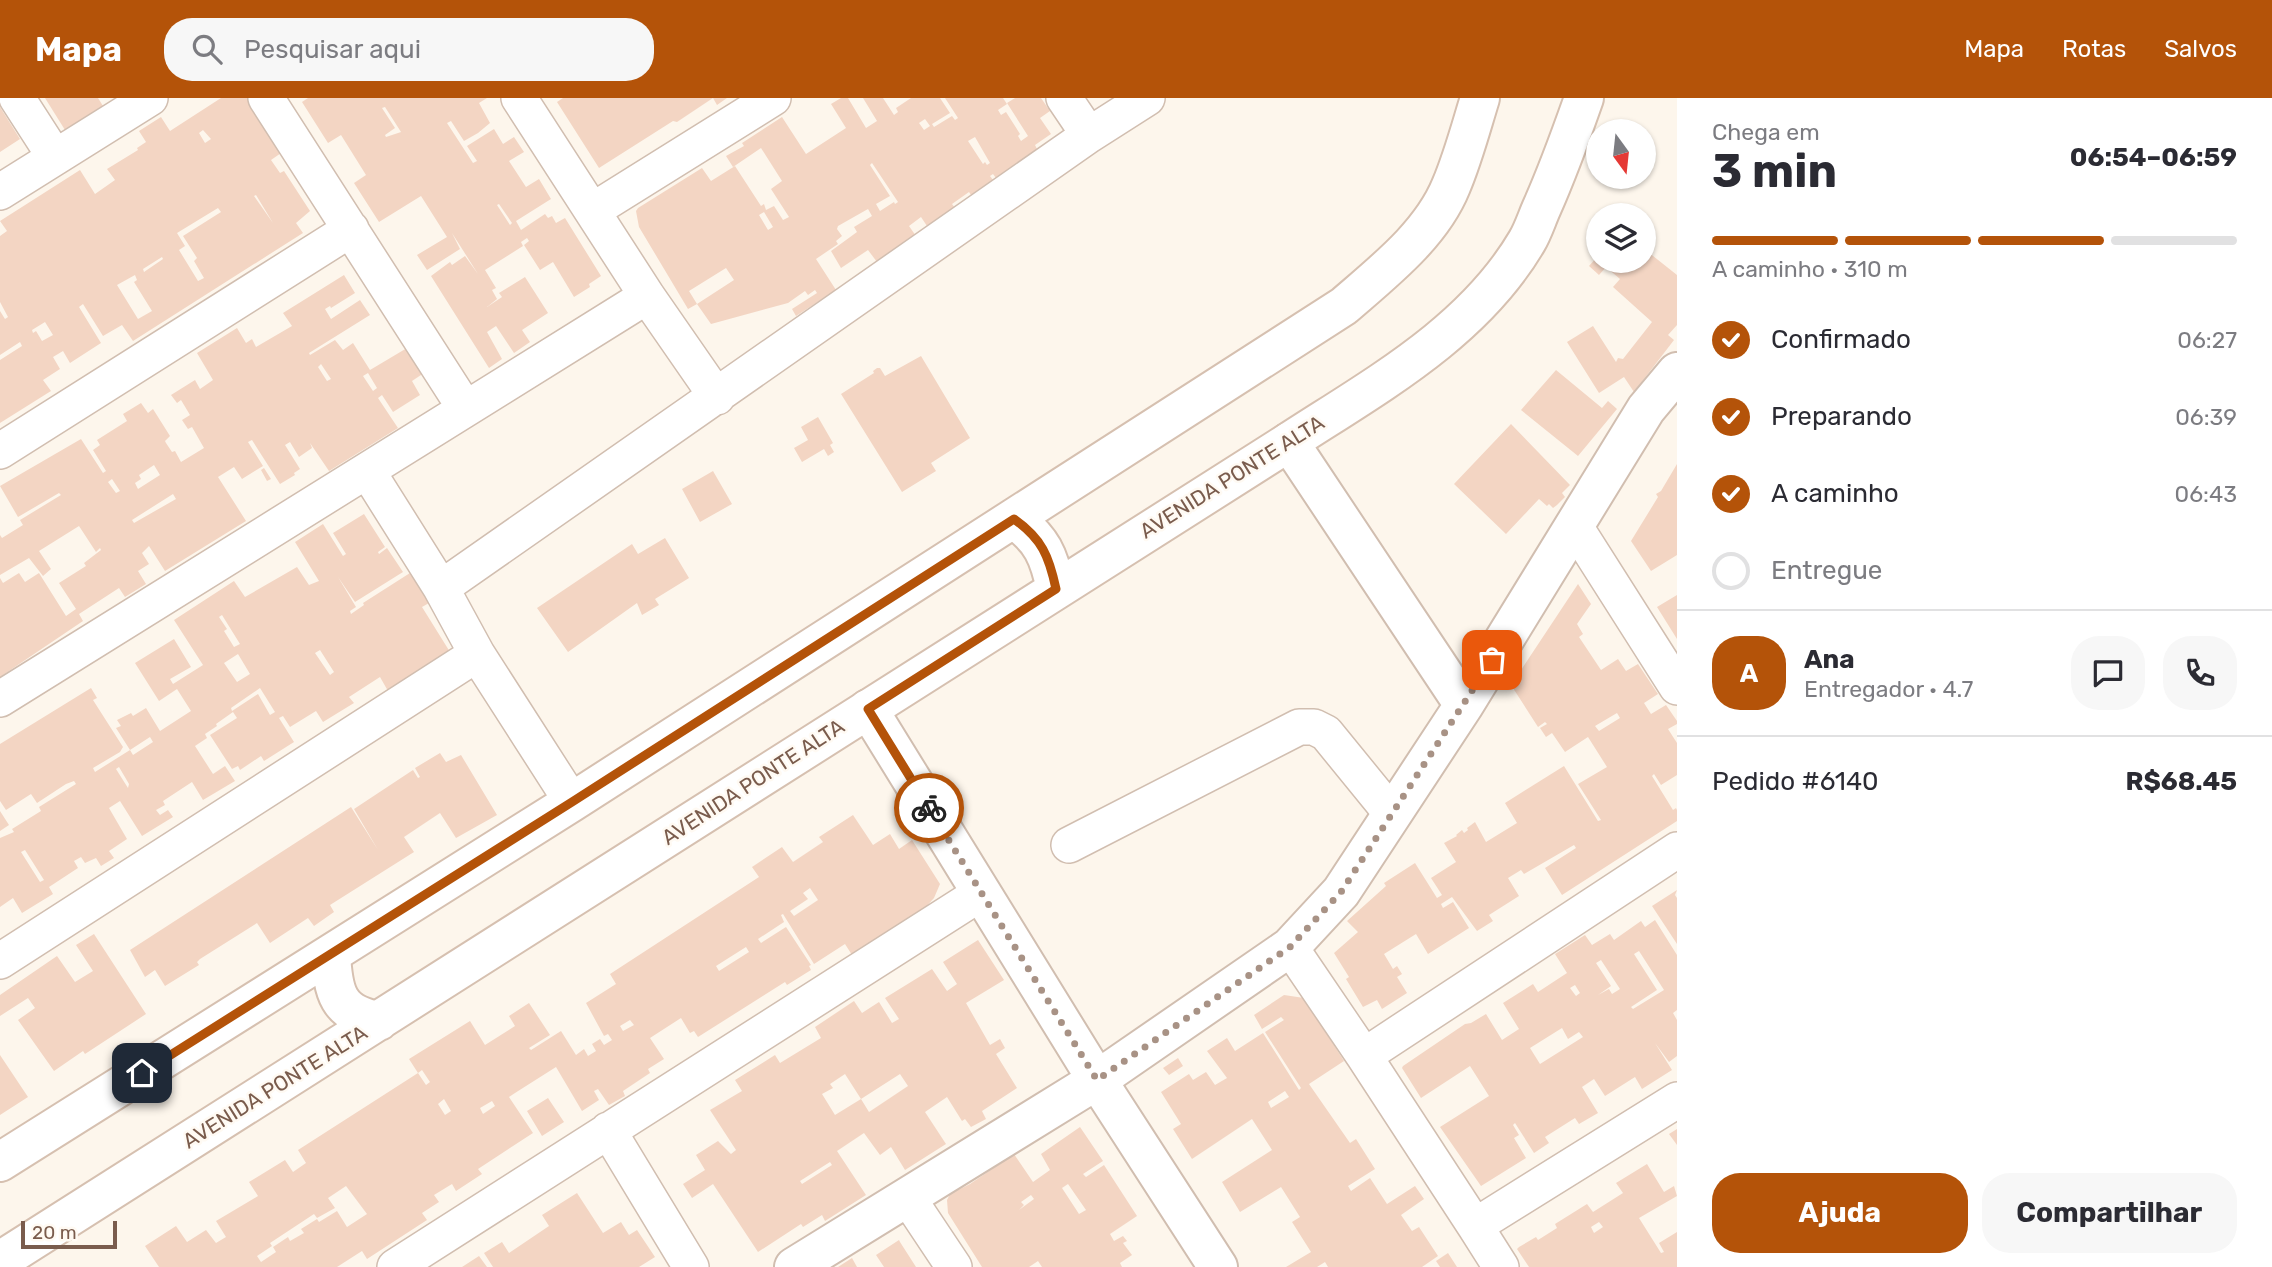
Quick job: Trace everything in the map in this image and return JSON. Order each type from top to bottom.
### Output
[{"type":"main road","points":[[0,1162],[572,802],[1344,306],[1391,266],[1423,231],[1451,188],[1480,98]]},
{"type":"main road","name":"AVENIDA PONTE ALTA","points":[[0,1261],[1289,442],[1385,379],[1448,333],[1489,292],[1527,241],[1560,166],[1584,98]]},
{"type":"main road","points":[[794,1267],[1097,1080],[1290,947],[1341,892],[1464,705],[1646,409],[1677,372]]},
{"type":"main road","points":[[1289,442],[1464,705]]},
{"type":"main road","points":[[1014,519],[1031,531],[1044,548],[1052,567],[1056,589]]},
{"type":"main road","points":[[868,709],[1097,1080],[1218,1267]]},
{"type":"main road","points":[[331,954],[337,996],[348,1010],[363,1018],[379,1021]]},
{"type":"street","points":[[17,98],[55,157]]},
{"type":"street","points":[[0,192],[150,98]]},
{"type":"street","points":[[266,98],[465,408]]},
{"type":"street","points":[[519,98],[717,397]]},
{"type":"street","points":[[592,211],[773,98]]},
{"type":"street","points":[[1064,98],[1089,135]]},
{"type":"street","points":[[441,588],[1089,135],[1147,98]]},
{"type":"street","points":[[0,451],[351,229]]},
{"type":"street","points":[[0,699],[648,296]]},
{"type":"street","points":[[368,472],[441,588],[477,654],[572,802]]},
{"type":"street","points":[[1574,526],[1677,687]]},
{"type":"street","points":[[0,961],[477,654]]},
{"type":"street","points":[[1069,845],[1299,727],[1314,727],[1326,733],[1392,814]]},
{"type":"street","points":[[1364,1056],[1677,850]]},
{"type":"street","points":[[396,1267],[981,893]]},
{"type":"street","points":[[1290,947],[1501,1267]]},
{"type":"street","points":[[1475,1226],[1677,1100]]},
{"type":"street","points":[[608,1130],[691,1267]]},
{"type":"street","points":[[908,1198],[954,1267]]},
{"type":"building","points":[[45,98],[98,98],[103,106],[65,130]]},
{"type":"building","points":[[221,98],[250,98],[284,151],[271,160],[280,173],[284,171],[310,211],[296,223],[303,233],[133,341],[122,325],[103,336],[83,304],[79,307],[101,343],[70,363],[63,351],[53,357],[60,369],[43,380],[51,391],[0,423],[0,360],[22,346],[20,342],[0,355],[0,311],[5,319],[8,317],[0,302],[0,236],[7,231],[0,221],[80,170],[95,194],[115,180],[107,169],[146,142],[139,131],[161,117],[170,131]],"holes":[[[203,130],[211,139],[205,143],[199,133]],[[256,195],[273,223],[254,196]],[[218,208],[221,212],[183,236],[197,258],[194,261],[204,278],[198,281],[179,250],[185,246],[177,233]],[[162,257],[163,259],[144,272],[143,269]],[[135,275],[137,280],[134,282],[152,311],[138,319],[117,285]],[[45,322],[53,335],[42,341],[36,331],[33,333],[32,330]]]},
{"type":"building","points":[[308,98],[487,98],[479,103],[490,123],[478,133],[464,141],[451,121],[447,123],[473,163],[477,161],[467,146],[494,129],[503,144],[514,137],[524,152],[509,161],[526,187],[539,179],[551,199],[516,221],[521,230],[545,214],[548,218],[552,216],[556,223],[565,218],[601,276],[574,297],[553,262],[540,270],[524,245],[529,241],[527,238],[521,242],[523,246],[485,270],[496,288],[492,290],[497,299],[487,307],[502,297],[499,293],[525,277],[548,313],[522,330],[530,342],[514,353],[496,326],[487,332],[502,359],[489,368],[431,276],[450,262],[452,265],[465,256],[478,274],[452,233],[460,249],[427,270],[417,255],[447,237],[421,196],[379,222],[354,183],[366,175],[341,135],[328,143],[302,102]],"holes":[[[385,107],[401,132],[386,137],[385,135],[395,128],[382,108]],[[499,204],[512,223],[510,225],[497,205]]]},
{"type":"building","points":[[563,98],[713,98],[599,168],[557,102]]},
{"type":"building","points":[[713,98],[727,98],[717,105]]},
{"type":"building","points":[[841,98],[848,98],[866,128],[877,121],[863,98],[883,98],[894,115],[898,112],[896,108],[911,98],[940,98],[950,113],[932,124],[934,127],[952,116],[955,120],[958,118],[945,98],[1003,98],[1007,104],[998,110],[1001,115],[1006,112],[1020,134],[1018,136],[1021,141],[1028,136],[1007,103],[1015,98],[1041,98],[1050,111],[1040,118],[1051,134],[1035,145],[1038,151],[996,178],[993,174],[990,176],[993,180],[971,195],[969,192],[952,204],[955,208],[927,226],[921,217],[909,226],[916,236],[877,262],[868,250],[841,268],[831,251],[857,232],[854,227],[872,216],[868,209],[838,226],[842,236],[836,241],[838,244],[816,259],[836,290],[796,316],[792,309],[817,293],[815,290],[808,295],[805,291],[788,303],[711,324],[697,304],[688,309],[639,227],[636,211],[702,168],[711,181],[735,166],[761,206],[764,204],[766,210],[774,206],[783,220],[789,217],[771,189],[782,181],[761,148],[733,167],[726,156],[782,117],[806,154],[846,128],[831,104]],"holes":[[[925,119],[930,126],[924,130],[919,123]],[[975,137],[990,163],[983,164],[968,141]],[[872,163],[898,202],[880,211],[876,204],[890,196],[870,165]],[[764,212],[773,227],[768,230],[759,215]],[[726,268],[734,280],[697,304],[689,291]]]},
{"type":"building","points":[[0,107],[20,139],[0,152]]},
{"type":"building","points":[[1656,258],[1677,275],[1677,325],[1668,335],[1674,340],[1634,392],[1624,377],[1599,393],[1567,342],[1593,326],[1616,362],[1618,358],[1623,359],[1652,322],[1613,287],[1620,279],[1613,273],[1656,273]]},
{"type":"building","points":[[344,275],[355,293],[325,309],[331,319],[360,300],[370,315],[309,353],[310,355],[335,340],[343,350],[353,343],[370,370],[407,348],[424,373],[412,381],[420,395],[393,412],[382,395],[378,398],[398,428],[329,471],[310,443],[312,448],[299,457],[290,442],[285,445],[300,469],[280,484],[252,440],[248,442],[263,466],[242,479],[234,467],[218,477],[246,521],[165,571],[149,546],[142,553],[149,564],[138,571],[146,584],[125,597],[119,588],[79,614],[83,621],[0,677],[0,578],[3,583],[19,573],[25,582],[39,573],[66,616],[76,609],[59,583],[86,566],[84,563],[101,550],[100,548],[96,552],[79,526],[39,551],[51,569],[43,576],[29,558],[0,575],[0,535],[2,538],[23,525],[20,520],[61,495],[59,493],[18,517],[0,486],[81,439],[103,473],[106,471],[93,450],[100,445],[97,440],[127,421],[123,414],[141,403],[148,413],[153,409],[170,436],[166,443],[172,452],[175,451],[181,462],[204,448],[192,427],[188,429],[182,420],[190,415],[181,400],[177,403],[171,395],[195,380],[200,389],[213,380],[197,353],[237,328],[246,343],[252,339],[256,347],[292,326],[283,313]],"holes":[[[321,364],[331,379],[327,381],[318,367]],[[368,373],[377,388],[373,391],[363,376]],[[154,465],[160,475],[138,489],[135,483],[141,479],[139,475]],[[112,479],[120,491],[116,493],[108,482]],[[173,494],[176,499],[134,523],[132,520]]]},
{"type":"building","points":[[921,356],[970,438],[931,463],[936,471],[902,492],[841,394],[874,373],[877,368],[880,368],[885,376]]},
{"type":"building","points":[[1556,370],[1602,408],[1608,401],[1617,409],[1578,456],[1521,410]]},
{"type":"building","points":[[818,417],[833,443],[830,445],[834,452],[828,456],[824,449],[802,462],[794,448],[808,440],[801,427]]},
{"type":"building","points":[[1511,424],[1570,485],[1562,493],[1565,497],[1557,505],[1553,508],[1549,504],[1547,506],[1539,499],[1506,534],[1454,484]]},
{"type":"building","points":[[1677,464],[1677,555],[1651,571],[1631,541],[1658,497],[1656,494],[1661,491]]},
{"type":"building","points":[[264,468],[271,479],[267,481],[261,470]]},
{"type":"building","points":[[713,471],[732,504],[700,522],[682,489]]},
{"type":"building","points":[[364,514],[385,547],[379,554],[387,548],[403,572],[355,602],[338,577],[356,607],[350,611],[351,614],[364,605],[363,603],[410,573],[429,603],[422,607],[450,652],[388,691],[380,677],[349,697],[354,703],[323,722],[316,711],[290,727],[283,716],[279,718],[294,742],[264,761],[261,756],[240,770],[238,766],[232,769],[210,735],[237,718],[233,712],[216,724],[217,726],[205,734],[207,738],[195,746],[213,774],[225,766],[235,781],[203,800],[192,782],[163,801],[165,805],[156,810],[160,815],[168,810],[173,817],[142,836],[120,801],[109,808],[127,839],[109,851],[114,858],[101,866],[96,858],[85,863],[81,857],[74,861],[78,868],[49,887],[53,894],[22,913],[13,898],[0,907],[0,838],[14,832],[12,829],[41,811],[39,807],[76,784],[74,781],[66,784],[37,803],[31,794],[6,810],[0,801],[0,744],[91,688],[97,698],[93,700],[123,747],[120,752],[93,768],[95,772],[130,750],[116,728],[121,726],[117,720],[131,713],[133,716],[146,708],[160,731],[191,711],[177,689],[159,701],[135,663],[174,639],[191,667],[170,679],[173,684],[203,665],[174,620],[234,581],[245,597],[297,567],[309,585],[319,581],[295,542],[323,524],[343,556],[346,554],[333,533]],"holes":[[[222,615],[240,644],[234,647],[219,617]],[[320,650],[334,672],[330,675],[315,653]],[[238,654],[250,674],[237,682],[224,663]],[[260,688],[275,712],[270,715],[258,694],[232,711],[231,708]],[[150,737],[153,742],[133,755],[130,750]],[[119,767],[129,784],[128,788],[116,769]],[[25,850],[44,880],[40,882],[21,852]]]},
{"type":"building","points":[[665,538],[689,578],[655,599],[659,605],[642,615],[637,603],[568,652],[537,608],[632,544],[638,554]]},
{"type":"building","points":[[1578,584],[1591,604],[1577,624],[1583,634],[1579,637],[1601,670],[1618,659],[1626,671],[1638,664],[1658,694],[1644,703],[1651,714],[1666,705],[1677,721],[1677,724],[1668,729],[1677,743],[1677,775],[1661,785],[1654,774],[1652,776],[1673,810],[1676,808],[1677,821],[1562,895],[1545,868],[1576,848],[1574,845],[1524,874],[1521,870],[1508,878],[1519,896],[1489,915],[1493,921],[1477,931],[1452,897],[1441,904],[1443,908],[1453,902],[1469,928],[1428,954],[1416,934],[1384,954],[1393,969],[1397,966],[1402,974],[1397,977],[1407,993],[1382,1009],[1377,1000],[1363,1007],[1334,953],[1358,932],[1347,921],[1386,886],[1384,883],[1415,863],[1437,898],[1442,895],[1431,878],[1456,862],[1444,843],[1462,830],[1464,833],[1475,822],[1486,842],[1517,823],[1505,803],[1564,766],[1598,821],[1601,820],[1578,784],[1607,767],[1588,737],[1565,752],[1552,733],[1546,737],[1540,728],[1547,724],[1545,722],[1538,727],[1511,685]],"holes":[[[1617,713],[1620,718],[1599,731],[1595,726]]]},
{"type":"building","points":[[1677,595],[1677,639],[1657,607]]},
{"type":"building","points":[[440,753],[446,762],[461,755],[497,815],[456,838],[440,813],[404,837],[414,852],[330,905],[334,912],[314,926],[308,918],[270,943],[257,923],[200,959],[197,962],[199,965],[165,986],[155,970],[145,977],[130,950],[351,807],[378,850],[354,809],[413,770],[418,778],[420,777],[415,768]]},
{"type":"building","points":[[0,811],[9,825],[0,831]]},
{"type":"building","points":[[853,815],[873,845],[890,834],[899,849],[912,840],[940,884],[934,898],[924,909],[852,955],[845,944],[814,964],[783,914],[781,915],[784,922],[758,939],[761,943],[786,927],[811,965],[811,970],[787,985],[785,982],[698,1037],[694,1031],[690,1033],[681,1018],[650,1038],[664,1059],[648,1069],[650,1073],[623,1091],[625,1096],[609,1105],[598,1089],[594,1091],[599,1100],[582,1111],[556,1067],[515,1093],[509,1097],[533,1133],[478,1169],[482,1174],[456,1191],[452,1184],[434,1195],[439,1202],[422,1213],[427,1220],[367,1259],[362,1251],[337,1267],[159,1267],[145,1246],[176,1226],[187,1242],[206,1230],[216,1243],[226,1237],[216,1221],[258,1196],[249,1182],[285,1160],[293,1172],[306,1163],[298,1150],[418,1073],[409,1059],[470,1021],[485,1045],[515,1026],[509,1016],[529,1003],[550,1035],[529,1048],[531,1050],[561,1031],[576,1055],[584,1049],[588,1056],[596,1051],[592,1044],[600,1039],[604,1045],[612,1040],[608,1034],[604,1036],[586,1003],[616,984],[610,974],[759,877],[752,867],[782,847],[793,862],[823,842],[819,837]],"holes":[[[810,888],[818,900],[794,916],[790,911],[808,899],[803,893]],[[746,947],[749,952],[719,971],[716,966]],[[630,1020],[634,1025],[623,1031],[620,1026]],[[422,1070],[430,1082],[426,1085],[418,1073]],[[444,1099],[451,1111],[445,1115],[438,1104]],[[492,1101],[495,1106],[483,1114],[480,1108]],[[346,1186],[367,1214],[347,1227],[337,1211],[319,1222],[317,1219],[301,1229],[304,1233],[290,1241],[288,1237],[273,1247],[276,1252],[261,1262],[257,1256],[272,1246],[270,1243],[314,1214],[317,1218],[335,1208],[328,1198]]]},
{"type":"building","points":[[1677,890],[1675,895],[1677,944],[1652,906]]},
{"type":"building","points":[[1655,920],[1677,955],[1677,1010],[1673,1013],[1677,1020],[1677,1056],[1669,1062],[1655,1043],[1672,1070],[1642,1089],[1635,1077],[1605,1096],[1594,1079],[1582,1087],[1598,1113],[1579,1124],[1575,1118],[1545,1137],[1549,1143],[1534,1153],[1515,1123],[1513,1125],[1519,1135],[1514,1138],[1526,1158],[1481,1186],[1440,1127],[1489,1096],[1470,1066],[1421,1098],[1403,1066],[1465,1024],[1486,1014],[1502,1040],[1519,1029],[1503,1003],[1533,984],[1538,992],[1567,973],[1555,954],[1585,935],[1592,945],[1610,934],[1614,940],[1641,921],[1645,927]],"holes":[[[1639,951],[1664,990],[1633,1009],[1631,1007],[1657,990],[1634,954]],[[1601,960],[1620,989],[1612,994],[1609,989],[1598,995],[1611,986],[1596,963]],[[1575,985],[1580,993],[1576,996],[1570,988]],[[1562,1028],[1568,1039],[1579,1032],[1583,1037],[1540,1064],[1530,1048]]]},
{"type":"building","points":[[94,934],[146,1014],[54,1071],[18,1020],[35,1008],[28,998],[0,1016],[0,995],[57,956],[75,982],[93,971],[76,945]]},
{"type":"building","points":[[978,940],[1004,980],[966,1003],[990,1045],[1000,1039],[1005,1048],[996,1054],[1017,1088],[982,1111],[986,1119],[971,1127],[965,1119],[962,1121],[947,1097],[925,1112],[946,1144],[905,1170],[891,1147],[880,1155],[864,1133],[837,1151],[866,1195],[825,1221],[822,1215],[803,1227],[801,1224],[758,1252],[713,1184],[692,1198],[683,1184],[705,1170],[696,1155],[718,1141],[731,1154],[736,1150],[710,1110],[742,1091],[735,1080],[775,1055],[780,1063],[821,1038],[815,1027],[854,1001],[862,1013],[879,1002],[892,1023],[899,1019],[885,998],[932,969],[947,991],[957,984],[943,962]],"holes":[[[845,1074],[861,1099],[835,1115],[822,1094],[833,1088],[830,1084]],[[900,1074],[908,1086],[869,1112],[861,1099]],[[830,1162],[832,1165],[802,1184],[800,1181]]]},
{"type":"building","points":[[1284,995],[1304,998],[1344,1061],[1309,1084],[1350,1143],[1356,1139],[1375,1169],[1348,1186],[1351,1191],[1370,1178],[1387,1204],[1415,1186],[1424,1199],[1401,1215],[1412,1231],[1419,1227],[1438,1256],[1422,1267],[1328,1267],[1325,1262],[1317,1267],[1286,1267],[1311,1252],[1292,1222],[1300,1217],[1281,1187],[1240,1212],[1222,1182],[1272,1150],[1252,1119],[1192,1159],[1173,1129],[1181,1124],[1161,1092],[1189,1074],[1193,1080],[1206,1072],[1215,1085],[1227,1078],[1207,1051],[1227,1038],[1235,1051],[1263,1033],[1299,1090],[1301,1088],[1265,1032],[1284,1020],[1281,1017],[1262,1029],[1254,1015]],"holes":[[[1285,1091],[1289,1097],[1271,1108],[1268,1102]]]},
{"type":"building","points":[[0,1055],[28,1097],[0,1115]]},
{"type":"building","points":[[1178,1058],[1183,1066],[1169,1075],[1163,1068]]},
{"type":"building","points":[[548,1098],[564,1122],[542,1136],[527,1111]]},
{"type":"building","points":[[1080,1127],[1103,1161],[1083,1174],[1086,1177],[1104,1165],[1137,1216],[1110,1234],[1114,1241],[1123,1236],[1127,1241],[1123,1243],[1132,1255],[1120,1263],[1122,1267],[1042,1267],[1038,1261],[1029,1267],[982,1267],[948,1213],[947,1200],[950,1194],[970,1184],[1014,1154],[1033,1182],[1050,1170],[1041,1154]],"holes":[[[1068,1184],[1086,1210],[1079,1214],[1062,1188]],[[1031,1195],[1034,1199],[1019,1210],[1024,1205],[1021,1202]]]},
{"type":"building","points":[[1677,1129],[1677,1145],[1669,1134]]},
{"type":"building","points":[[1647,1164],[1664,1192],[1674,1186],[1677,1196],[1639,1218],[1661,1253],[1664,1252],[1659,1243],[1677,1232],[1677,1267],[1529,1267],[1517,1249],[1519,1247],[1536,1237],[1538,1240],[1557,1228],[1555,1224],[1587,1204],[1593,1212],[1623,1193],[1616,1183]],"holes":[[[1599,1222],[1603,1227],[1594,1233],[1591,1227]]]},
{"type":"building","points":[[577,1193],[603,1233],[621,1222],[629,1235],[637,1230],[655,1257],[639,1267],[493,1267],[484,1253],[502,1242],[509,1253],[549,1226],[542,1215]]},
{"type":"building","points":[[899,1240],[916,1267],[884,1267],[876,1255]]},
{"type":"building","points":[[1448,1253],[1457,1267],[1440,1267],[1436,1261]]},
{"type":"building","points":[[479,1256],[487,1267],[462,1267]]},
{"type":"building","points":[[852,1258],[857,1267],[838,1267]]},
{"type":"way so far","points":[[929,808],[1097,1080],[1290,947],[1341,892],[1492,660]]},
{"type":"route","points":[[142,1073],[1014,519],[1031,531],[1044,548],[1052,567],[1056,589],[868,709],[929,808]]}]
